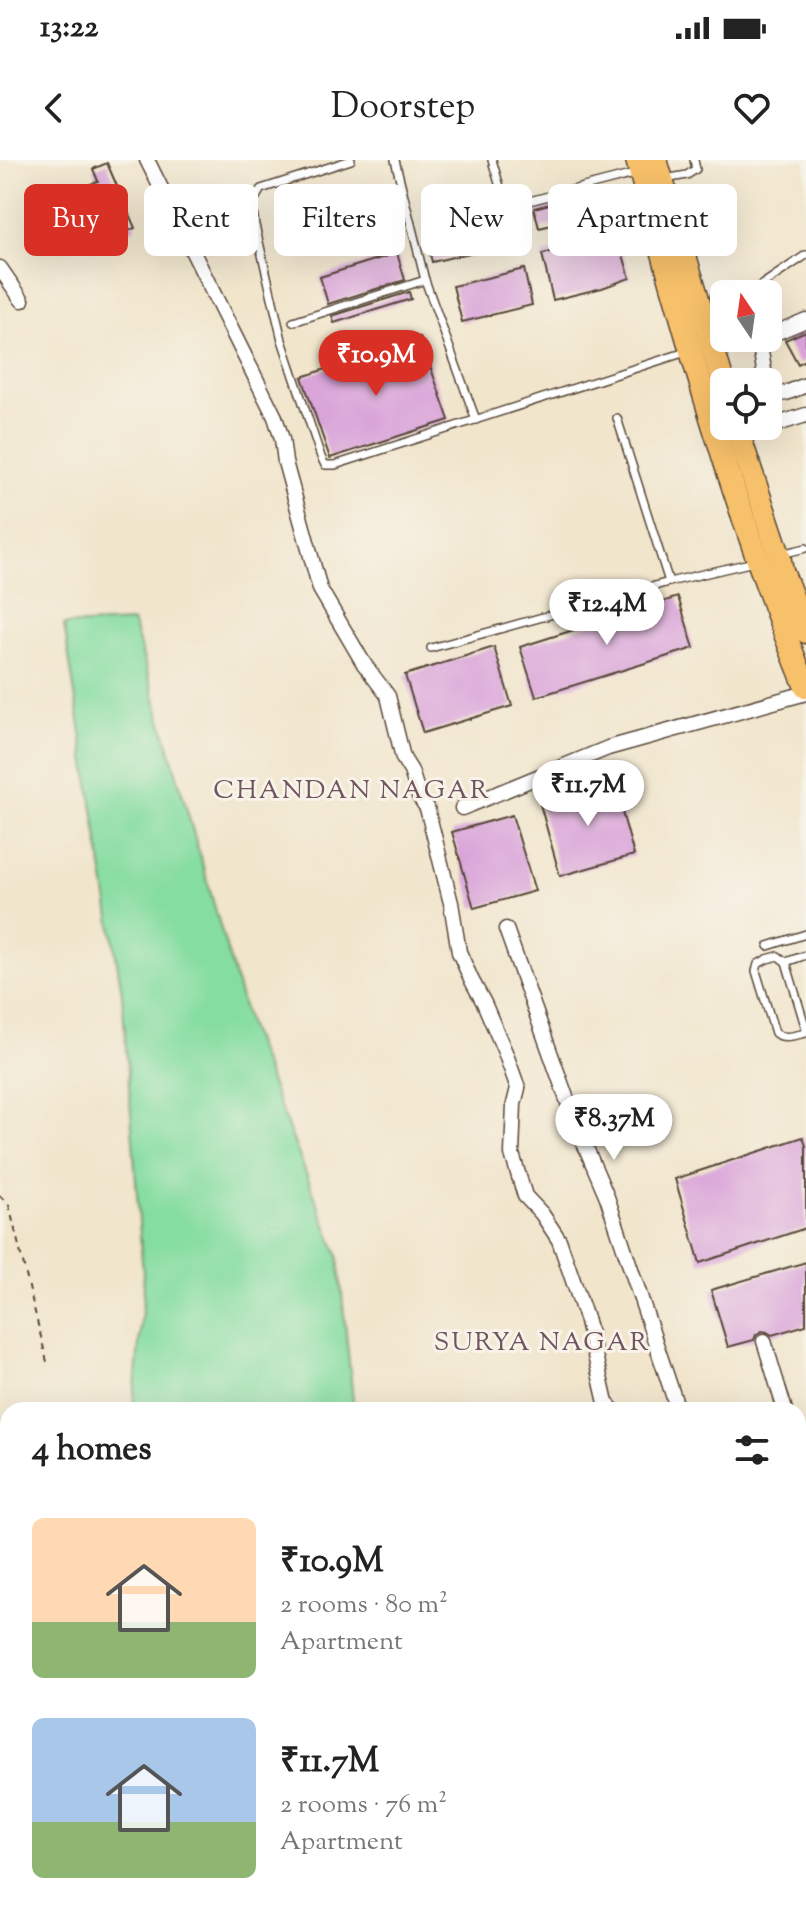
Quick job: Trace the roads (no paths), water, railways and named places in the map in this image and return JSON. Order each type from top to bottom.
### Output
[{"type":"main road","points":[[649,168],[690,351],[768,558],[782,571],[806,632]]},
{"type":"main road","points":[[649,168],[718,368]]},
{"type":"main road","points":[[740,440],[768,558],[806,690]]},
{"type":"street","points":[[147,160],[275,417],[320,589],[364,664],[388,696],[403,758],[427,808],[437,844],[459,952],[484,1003],[518,1088],[514,1104],[512,1154],[525,1196],[542,1214],[559,1240],[587,1321],[606,1402]]},
{"type":"street","points":[[0,268],[22,300]]},
{"type":"street","points":[[782,330],[806,320]]},
{"type":"street","points":[[782,393],[806,385]]},
{"type":"street","points":[[782,421],[806,415]]},
{"type":"street","points":[[462,808],[608,748],[806,690]]},
{"type":"street","points":[[506,929],[575,1122],[607,1197],[675,1402]]},
{"type":"street","points":[[764,1341],[783,1402]]},
{"type":"lane","points":[[351,160],[261,189],[252,204],[282,340],[325,465],[335,465],[690,351]]},
{"type":"lane","points":[[395,160],[425,280],[476,420]]},
{"type":"lane","points":[[492,160],[506,207],[649,168],[687,175],[696,169],[694,160]]},
{"type":"lane","points":[[769,280],[806,255]]},
{"type":"lane","points":[[293,322],[425,280]]},
{"type":"lane","points":[[617,418],[669,582]]},
{"type":"lane","points":[[431,648],[669,582],[806,548]]},
{"type":"lane","points":[[768,946],[806,934]]},
{"type":"lane","points":[[786,962],[806,955]]},
{"type":"lane","points":[[778,956],[786,962],[806,1031],[786,1037],[775,1033],[756,971],[758,964],[767,959],[778,956]]},
{"type":"district","name":"CHANDAN NAGAR","points":[[352,791]]},
{"type":"district","name":"SURYA NAGAR","points":[[542,1343]]}]
